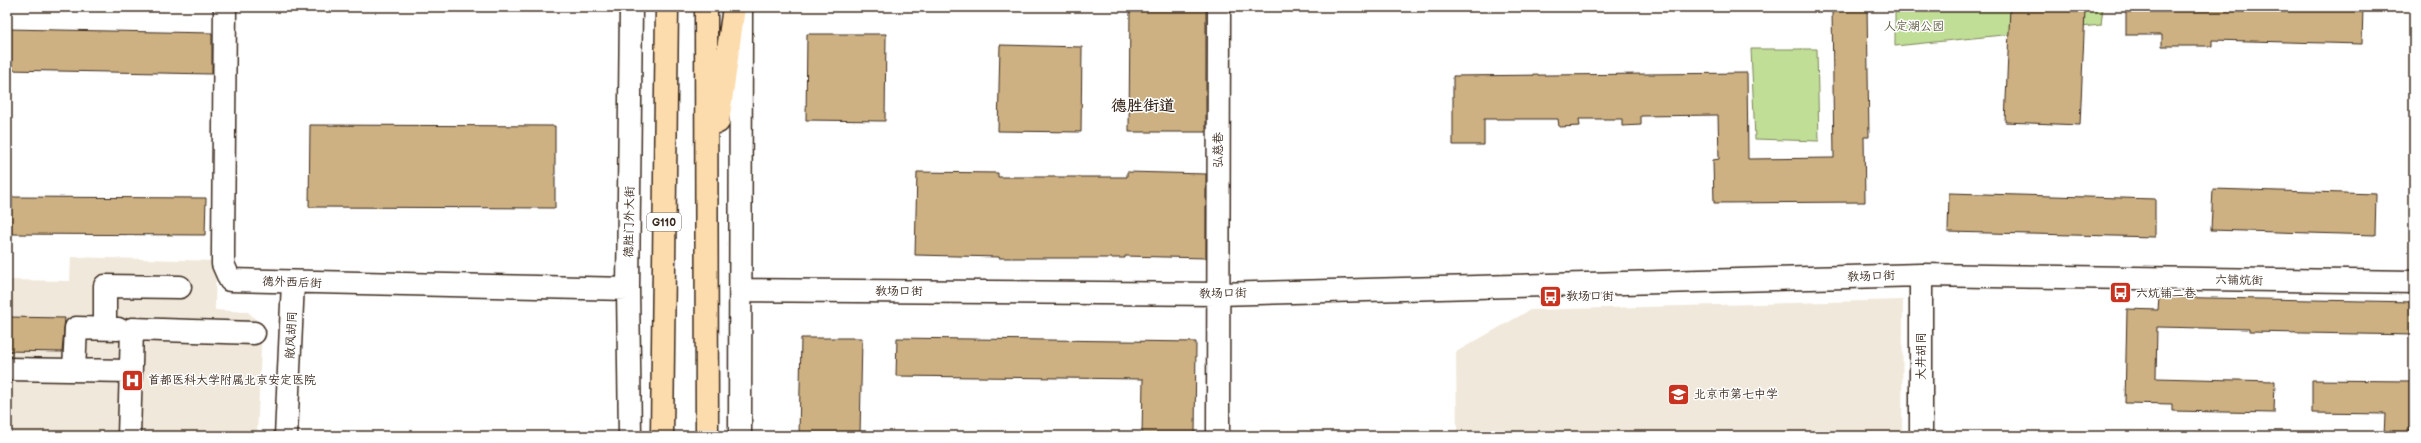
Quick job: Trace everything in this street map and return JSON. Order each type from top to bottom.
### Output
[{"type":"highway","name":"G110","points":[[662,436],[667,7]]},
{"type":"highway","points":[[706,7],[707,436]]},
{"type":"highway","points":[[707,195],[734,7]]},
{"type":"street","name":"德外西后街","points":[[225,7],[224,264],[230,280],[628,289]]},
{"type":"street","name":"德胜门外大街","points":[[630,436],[628,289],[631,7]]},
{"type":"street","points":[[740,436],[741,7]]},
{"type":"street","name":"弘慈巷","points":[[1218,436],[1217,294],[1219,7]]},
{"type":"street","name":"教场口街","points":[[741,290],[1217,294],[1921,275]]},
{"type":"street","name":"六铺炕街","points":[[1921,275],[2414,282]]},
{"type":"street","name":"大井胡同","points":[[1921,275],[1921,436]]},
{"type":"street","name":"敞风胡同","points":[[286,436],[293,282]]},
{"type":"street","points":[[105,328],[105,286],[180,287]]},
{"type":"street","points":[[74,370],[76,328],[254,333]]},
{"type":"street","points":[[129,436],[132,329]]},
{"type":"street","points":[[7,368],[131,371]]},
{"type":"shaded area","name":"首都医科大学附属北京安定医院","points":[[71,257],[216,261],[215,310],[248,312],[262,325],[257,436],[7,436],[7,280],[70,281]]},
{"type":"shaded area","name":"北京市第七中学","points":[[1903,300],[1902,436],[1457,436],[1456,352],[1530,310]]},
{"type":"green space","name":"人定湖公园","points":[[1895,7],[2103,7],[2101,25],[1895,46]]},
{"type":"green space","points":[[1751,49],[1817,49],[1819,141],[1755,139]]},
{"type":"building","points":[[1130,7],[1206,7],[1206,132],[1129,132]]},
{"type":"building","points":[[1832,7],[1867,7],[1869,137],[1864,137],[1865,202],[1714,203],[1713,160],[1719,159],[1718,115],[1641,116],[1641,125],[1622,126],[1622,119],[1579,119],[1580,126],[1559,127],[1558,119],[1484,119],[1484,145],[1453,145],[1453,76],[1747,73],[1748,159],[1834,158]]},
{"type":"building","points":[[2126,7],[2363,7],[2362,44],[2212,40],[2212,46],[2162,46],[2162,35],[2126,35]]},
{"type":"building","points":[[2010,8],[2085,11],[2080,125],[2005,122]]},
{"type":"building","points":[[7,29],[212,33],[212,74],[7,70]]},
{"type":"building","points":[[807,34],[886,34],[885,121],[806,120]]},
{"type":"building","points":[[1000,45],[1082,47],[1081,132],[998,131]]},
{"type":"building","points":[[310,125],[555,126],[555,208],[309,207]]},
{"type":"building","points":[[917,172],[998,173],[998,177],[1127,177],[1127,172],[1206,174],[1206,258],[1125,256],[1125,258],[999,258],[915,255]]},
{"type":"building","points":[[2213,189],[2376,194],[2375,235],[2211,230]]},
{"type":"building","points":[[1949,193],[2155,199],[2155,237],[1948,232]]},
{"type":"building","points":[[7,197],[206,198],[205,235],[7,234]]},
{"type":"building","points":[[2159,297],[2414,302],[2414,335],[2249,332],[2249,329],[2157,327],[2156,378],[2275,381],[2274,413],[2172,411],[2172,404],[2125,403],[2127,309],[2158,310]]},
{"type":"building","points":[[7,317],[65,318],[62,352],[7,351]]},
{"type":"building","points":[[801,338],[862,338],[860,436],[799,436]]},
{"type":"building","points":[[897,338],[1196,342],[1195,436],[1142,436],[1143,379],[896,376]]},
{"type":"building","points":[[2312,380],[2410,381],[2410,436],[2384,436],[2385,414],[2312,413]]},
{"type":"place","name":"六炕铺二巷","points":[[2120,293]]},
{"type":"place","name":"教场口街","points":[[1551,296]]},
{"type":"place","name":"首都医科大学附属北京安定医院","points":[[133,380]]},
{"type":"place","name":"北京市第七中学","points":[[1679,394]]},
{"type":"district","name":"德胜街道","points":[[1143,105]]}]
